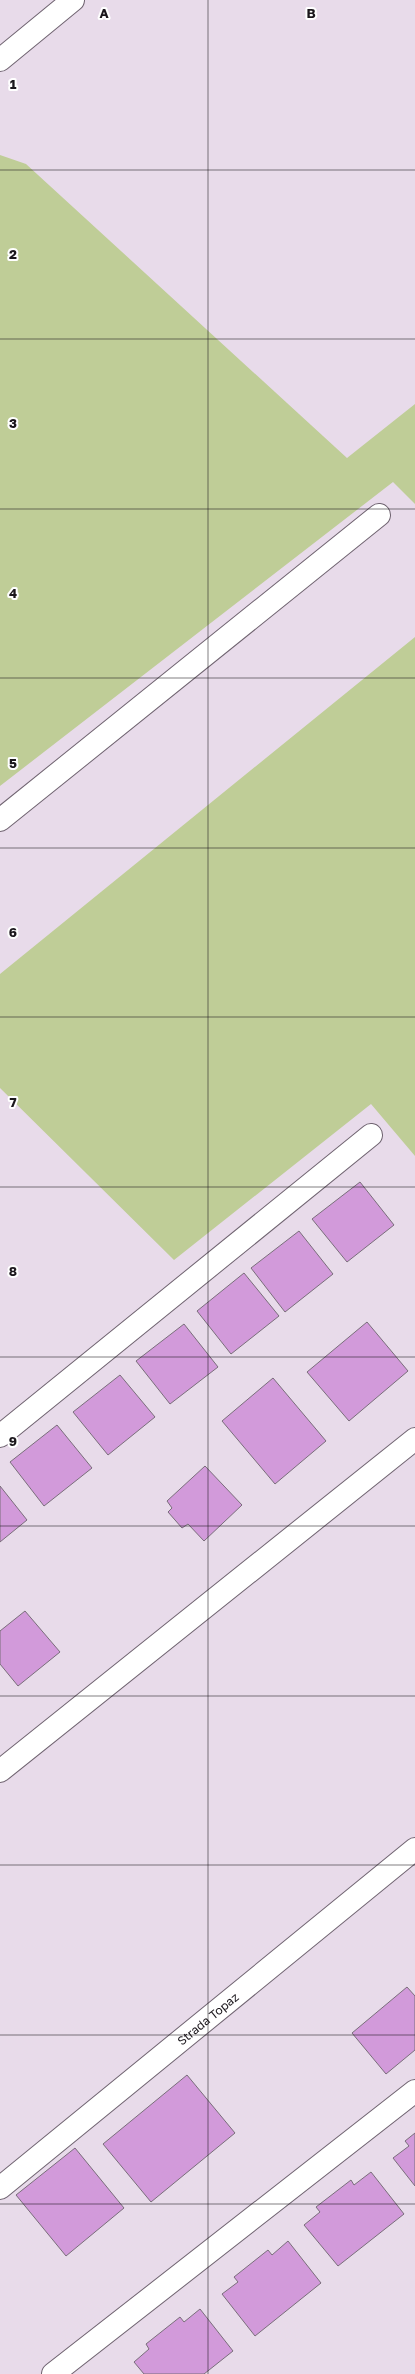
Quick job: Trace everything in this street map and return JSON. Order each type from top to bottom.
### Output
[{"type":"street","points":[[0,60],[73,0]]},
{"type":"street","points":[[0,820],[379,515]]},
{"type":"street","points":[[0,1436],[371,1135]]},
{"type":"street","points":[[0,1771],[415,1439]]},
{"type":"street","name":"Strada Topaz","points":[[0,2188],[415,1849]]},
{"type":"street","points":[[53,2374],[415,2091]]},
{"type":"green space","points":[[0,155],[26,164],[347,458],[415,404],[415,504],[393,482],[0,786]]},
{"type":"green space","points":[[415,637],[415,1156],[371,1104],[174,1260],[0,1088],[0,974]]},
{"type":"building","points":[[360,1182],[394,1225],[347,1262],[312,1219]]},
{"type":"building","points":[[299,1231],[333,1274],[285,1312],[251,1268]]},
{"type":"building","points":[[244,1273],[279,1316],[231,1354],[197,1311]]},
{"type":"building","points":[[367,1322],[408,1371],[349,1421],[307,1372]]},
{"type":"building","points":[[184,1324],[218,1367],[170,1404],[136,1361]]},
{"type":"building","points":[[120,1375],[155,1417],[108,1455],[73,1412]]},
{"type":"building","points":[[273,1378],[326,1441],[275,1484],[222,1421]]},
{"type":"building","points":[[57,1425],[92,1468],[44,1506],[10,1462]]},
{"type":"building","points":[[205,1466],[242,1505],[204,1541],[188,1524],[182,1528],[168,1512],[172,1508],[167,1501]]},
{"type":"building","points":[[0,1486],[27,1520],[0,1542]]},
{"type":"building","points":[[25,1611],[60,1652],[18,1686],[0,1664],[0,1631]]},
{"type":"building","points":[[407,1987],[415,1996],[415,2050],[386,2074],[352,2033]]},
{"type":"building","points":[[187,2075],[235,2133],[151,2202],[103,2144]]},
{"type":"building","points":[[415,2133],[415,2186],[393,2158],[409,2146],[405,2141]]},
{"type":"building","points":[[75,2148],[124,2208],[66,2256],[16,2195]]},
{"type":"building","points":[[371,2172],[404,2214],[338,2266],[304,2225],[320,2212],[316,2207],[351,2180],[354,2185]]},
{"type":"building","points":[[288,2241],[321,2283],[255,2336],[222,2294],[238,2282],[234,2277],[268,2250],[272,2255]]},
{"type":"building","points":[[200,2309],[233,2351],[204,2374],[144,2374],[134,2362],[149,2349],[146,2344],[180,2317],[184,2322]]}]
